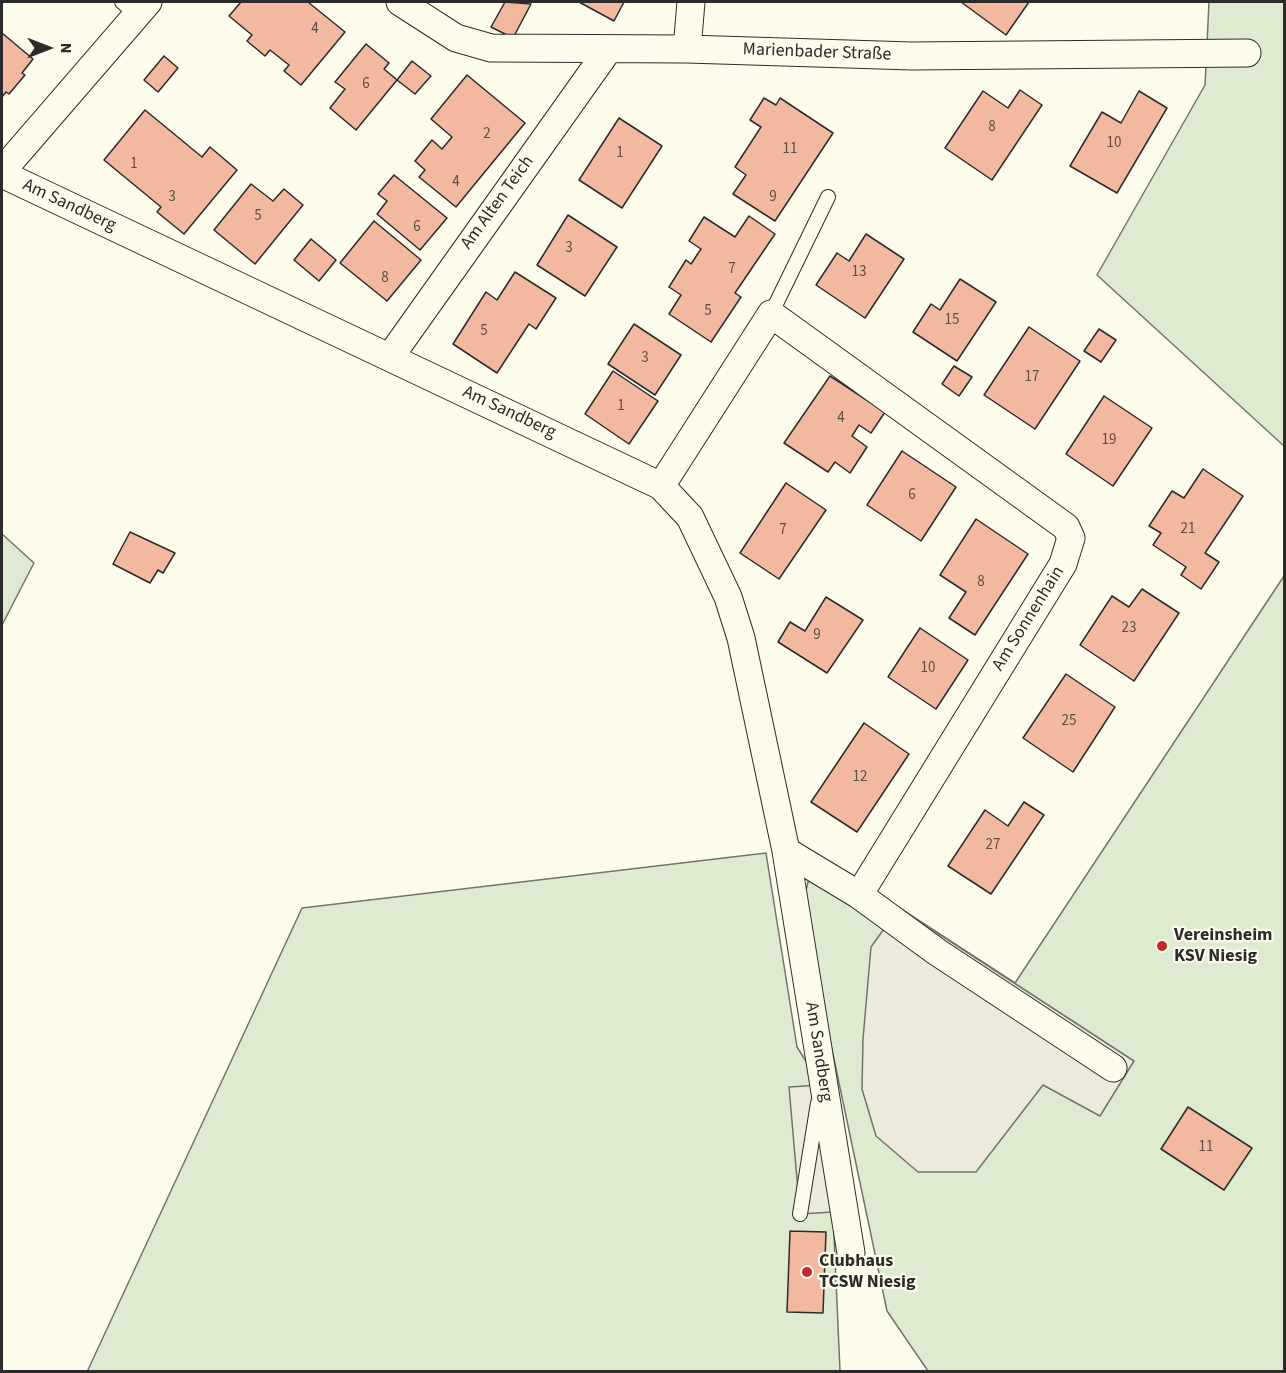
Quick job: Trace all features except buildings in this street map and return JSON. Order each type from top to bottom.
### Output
[{"type":"street","name":"Marienbader Straße","points":[[400,2],[440,29],[473,45],[491,48],[687,49],[912,56],[1247,53]]},
{"type":"street","points":[[687,49],[691,2]]},
{"type":"street","points":[[2,173],[135,6]]},
{"type":"street","name":"Am Alten Teich","points":[[390,357],[608,50]]},
{"type":"street","name":"Am Sandberg","points":[[2,173],[661,486],[690,518],[728,597],[741,638],[786,851],[851,1253]]},
{"type":"street","points":[[661,486],[771,314]]},
{"type":"street","name":"Am Sonnenhain","points":[[771,314],[1053,515],[1066,527],[1071,538],[1063,564],[859,895]]},
{"type":"street","points":[[786,851],[859,895],[937,952],[1113,1068]]},
{"type":"lane","points":[[771,314],[828,197]]},
{"type":"lane","points":[[800,1214],[822,1074]]},
{"type":"green space","points":[[1209,2],[1284,2],[1284,446],[1097,275],[1205,85]]},
{"type":"green space","points":[[2,534],[34,563],[2,625]]},
{"type":"green space","name":"Vereinsheim KSV Niesig","points":[[1284,576],[1284,1371],[928,1371],[887,1311],[802,907],[815,853],[1015,983]]},
{"type":"green space","points":[[766,853],[797,1047],[821,1085],[833,1212],[840,1371],[87,1372],[302,908]]},
{"type":"shaded area","points":[[899,908],[1134,1061],[1100,1116],[1043,1085],[976,1172],[918,1172],[876,1136],[862,1089],[863,1039],[871,947]]},
{"type":"shaded area","points":[[821,1085],[833,1212],[800,1214],[789,1087]]},
{"type":"place","name":"Vereinsheim KSV Niesig","points":[[1162,946]]},
{"type":"place","name":"Clubhaus TCSW Niesig","points":[[807,1272]]}]
